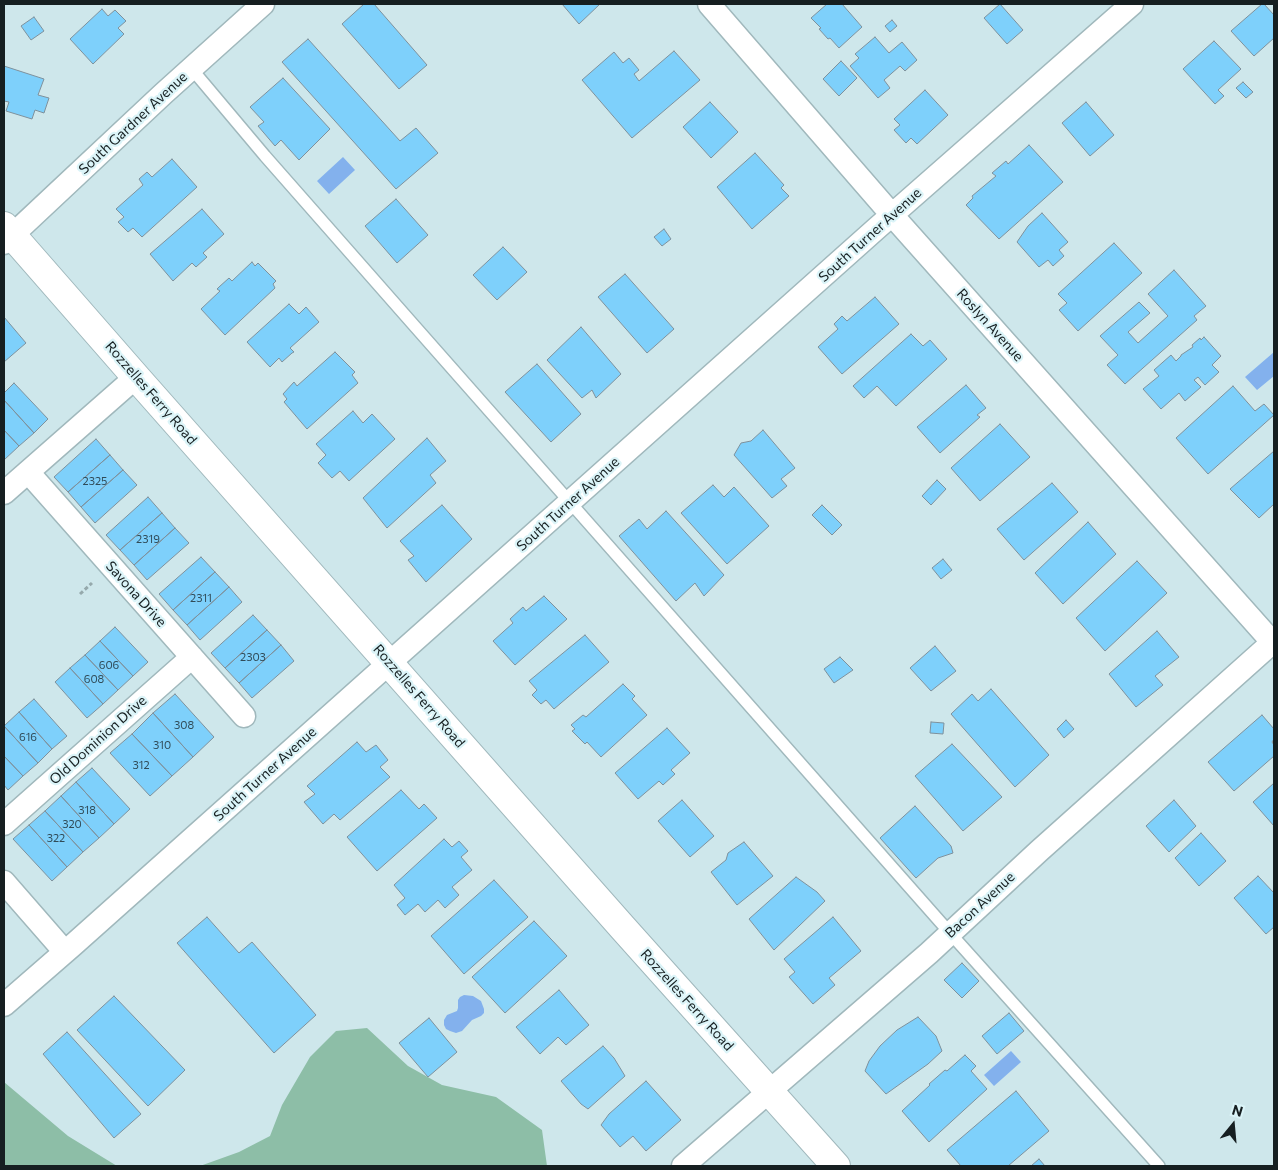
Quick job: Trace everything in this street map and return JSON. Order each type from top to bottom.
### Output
[{"type":"street","name":"South Gardner Avenue","points":[[7,235],[263,4]]},
{"type":"street","name":"Roslyn Avenue","points":[[709,4],[892,215],[1274,643]]},
{"type":"street","name":"South Turner Avenue","points":[[4,1005],[1132,4]]},
{"type":"street","name":"Rozzelles Ferry Road","points":[[7,235],[136,377],[836,1166]]},
{"type":"street","points":[[4,494],[136,377]]},
{"type":"street","name":"Savona Drive","points":[[28,472],[244,716]]},
{"type":"street","name":"Bacon Avenue","points":[[683,1166],[929,952],[1039,851],[1274,643]]},
{"type":"street","name":"Old Dominion Drive","points":[[4,824],[192,657]]},
{"type":"street","points":[[4,882],[65,952]]},
{"type":"lane","points":[[191,68],[265,156],[570,502],[950,933],[1159,1166]]},
{"type":"green space","points":[[367,1028],[408,1066],[442,1085],[496,1097],[542,1130],[547,1166],[200,1166],[239,1152],[270,1136],[282,1105],[310,1057],[336,1031]]},
{"type":"green space","points":[[4,1082],[68,1136],[117,1166],[4,1166]]},
{"type":"water","points":[[343,157],[355,170],[329,194],[317,181]]},
{"type":"water","points":[[1274,352],[1274,376],[1257,390],[1245,377]]},
{"type":"water","points":[[464,995],[473,996],[481,1001],[484,1013],[472,1020],[462,1031],[456,1033],[446,1029],[444,1020],[447,1015],[457,1011],[458,1000]]},
{"type":"water","points":[[1011,1051],[1021,1062],[994,1086],[984,1075]]},
{"type":"building","points":[[364,4],[374,4],[427,65],[399,89],[342,24]]},
{"type":"building","points":[[562,4],[600,4],[579,24]]},
{"type":"building","points":[[827,4],[842,4],[862,27],[839,48],[830,38],[828,39],[811,18]]},
{"type":"building","points":[[1000,4],[1023,30],[1007,44],[984,18]]},
{"type":"building","points":[[1262,4],[1274,15],[1274,38],[1254,56],[1231,31]]},
{"type":"building","points":[[102,9],[108,16],[115,10],[126,21],[118,28],[124,34],[93,64],[70,39]]},
{"type":"building","points":[[34,17],[44,31],[31,40],[21,26]]},
{"type":"building","points":[[892,20],[897,26],[890,32],[885,26]]},
{"type":"building","points":[[875,37],[889,53],[902,42],[917,60],[905,71],[900,66],[884,80],[890,88],[878,98],[850,66],[859,58],[855,54]]},
{"type":"building","points":[[308,39],[400,141],[416,128],[438,153],[396,189],[282,62]]},
{"type":"building","points":[[1214,41],[1241,69],[1218,90],[1224,96],[1215,104],[1183,69]]},
{"type":"building","points":[[674,51],[700,80],[632,138],[582,80],[614,52],[623,63],[629,58],[639,70],[634,74],[639,81]]},
{"type":"building","points":[[841,61],[857,78],[839,96],[823,79]]},
{"type":"building","points":[[4,66],[44,79],[38,95],[49,98],[44,113],[35,110],[32,119],[6,111],[9,102],[4,101]]},
{"type":"building","points":[[283,78],[330,129],[299,160],[281,140],[275,146],[258,126],[264,122],[250,107]]},
{"type":"building","points":[[1243,82],[1253,92],[1246,98],[1236,88]]},
{"type":"building","points":[[925,90],[948,115],[917,144],[911,138],[906,143],[894,130],[900,125],[894,119]]},
{"type":"building","points":[[710,102],[738,132],[711,158],[683,127]]},
{"type":"building","points":[[1086,102],[1114,135],[1090,156],[1062,123]]},
{"type":"building","points":[[1029,145],[1063,182],[999,239],[966,205],[973,198],[972,196],[996,176],[992,173],[1006,161],[1008,164]]},
{"type":"building","points":[[755,153],[784,185],[781,188],[789,196],[752,229],[717,187]]},
{"type":"building","points":[[172,159],[197,187],[142,237],[133,228],[128,232],[118,222],[124,217],[116,209],[143,185],[139,179],[147,172],[152,177]]},
{"type":"building","points":[[396,199],[428,235],[397,263],[365,226]]},
{"type":"building","points":[[202,209],[224,234],[203,253],[207,257],[196,267],[192,263],[173,281],[150,254]]},
{"type":"building","points":[[1042,213],[1068,242],[1059,250],[1064,256],[1053,266],[1048,260],[1039,267],[1017,242],[1028,226]]},
{"type":"building","points":[[664,229],[671,239],[662,246],[654,237]]},
{"type":"building","points":[[1114,243],[1142,273],[1078,331],[1059,310],[1067,303],[1058,294]]},
{"type":"building","points":[[503,247],[527,272],[497,300],[473,275]]},
{"type":"building","points":[[252,262],[255,266],[258,263],[276,281],[273,284],[275,288],[225,335],[201,309],[220,291],[217,289],[219,287],[229,278],[232,281]]},
{"type":"building","points":[[1174,270],[1206,306],[1194,316],[1197,320],[1125,384],[1107,365],[1118,355],[1100,336],[1139,302],[1150,313],[1128,332],[1138,343],[1168,316],[1148,294]]},
{"type":"building","points":[[625,274],[674,329],[647,353],[598,297]]},
{"type":"building","points":[[875,297],[899,324],[842,374],[818,347],[838,329],[834,324],[842,316],[847,321]]},
{"type":"building","points":[[289,304],[299,314],[306,307],[319,322],[290,348],[294,352],[282,362],[279,358],[270,367],[247,342]]},
{"type":"building","points":[[4,317],[26,343],[4,362]]},
{"type":"building","points":[[581,327],[621,374],[596,398],[592,390],[582,398],[547,360]]},
{"type":"building","points":[[911,334],[923,346],[930,340],[947,359],[896,406],[877,386],[864,398],[853,386]]},
{"type":"building","points":[[1204,337],[1221,356],[1212,365],[1219,372],[1205,385],[1198,377],[1194,380],[1201,387],[1185,401],[1179,393],[1161,409],[1143,389],[1159,376],[1154,370],[1171,355],[1176,361],[1193,347],[1192,345],[1200,338],[1201,340]]},
{"type":"building","points":[[335,352],[355,372],[352,375],[358,383],[307,429],[284,402],[287,399],[283,394],[294,382],[297,386]]},
{"type":"building","points":[[537,364],[581,414],[551,442],[505,392]]},
{"type":"building","points":[[14,383],[48,419],[34,433],[4,400],[4,393]]},
{"type":"building","points":[[966,385],[986,408],[977,415],[980,417],[940,453],[917,427]]},
{"type":"building","points":[[1233,386],[1255,411],[1264,404],[1274,415],[1208,474],[1176,438]]},
{"type":"building","points":[[4,400],[34,433],[19,446],[4,430]]},
{"type":"building","points":[[353,411],[363,423],[372,414],[395,439],[349,481],[340,471],[332,478],[318,463],[326,455],[316,444]]},
{"type":"building","points":[[1000,424],[1030,457],[980,501],[951,468]]},
{"type":"building","points":[[4,430],[19,446],[4,460]]},
{"type":"building","points":[[763,430],[795,468],[781,479],[787,486],[772,498],[734,455],[741,443],[751,441]]},
{"type":"building","points":[[427,438],[446,461],[430,475],[436,483],[387,528],[363,498]]},
{"type":"building","points":[[96,439],[110,455],[68,492],[54,477]]},
{"type":"building","points":[[1274,451],[1274,504],[1259,518],[1230,489]]},
{"type":"building","points":[[110,455],[123,470],[81,507],[68,492]]},
{"type":"building","points":[[123,470],[137,485],[95,523],[81,507]]},
{"type":"building","points":[[937,480],[946,489],[931,505],[922,496]]},
{"type":"building","points":[[1052,483],[1078,512],[1024,560],[997,529]]},
{"type":"building","points":[[713,485],[724,497],[734,487],[769,526],[727,564],[681,513]]},
{"type":"building","points":[[148,497],[162,513],[120,550],[106,535]]},
{"type":"building","points":[[442,505],[472,539],[426,582],[408,560],[414,556],[400,541]]},
{"type":"building","points":[[822,505],[842,525],[832,535],[812,515]]},
{"type":"building","points":[[666,511],[724,575],[704,596],[695,583],[676,601],[619,536],[639,519],[647,529]]},
{"type":"building","points":[[162,513],[175,528],[134,565],[120,550]]},
{"type":"building","points":[[1088,522],[1116,554],[1063,604],[1035,573]]},
{"type":"building","points":[[175,528],[189,543],[147,580],[134,565]]},
{"type":"building","points":[[201,557],[215,572],[173,610],[159,594]]},
{"type":"building","points":[[943,559],[952,570],[941,579],[932,568]]},
{"type":"building","points":[[1137,561],[1167,593],[1105,651],[1076,618]]},
{"type":"building","points":[[215,572],[229,587],[187,625],[173,610]]},
{"type":"building","points":[[229,587],[242,602],[200,640],[187,625]]},
{"type":"building","points":[[544,596],[567,619],[515,665],[493,641],[513,623],[510,619],[523,607],[526,611]]},
{"type":"building","points":[[253,615],[267,630],[225,668],[211,653]]},
{"type":"building","points":[[115,627],[148,662],[133,676],[100,641]]},
{"type":"building","points":[[267,630],[281,645],[239,683],[225,668]]},
{"type":"building","points":[[1157,631],[1179,657],[1155,676],[1163,685],[1136,707],[1109,674]]},
{"type":"building","points":[[585,635],[609,662],[554,709],[546,700],[541,704],[532,695],[537,690],[529,681]]},
{"type":"building","points":[[100,641],[133,676],[118,690],[85,655]]},
{"type":"building","points":[[281,645],[294,661],[252,698],[239,683]]},
{"type":"building","points":[[935,646],[956,671],[931,691],[910,668]]},
{"type":"building","points":[[85,655],[118,690],[103,704],[70,668]]},
{"type":"building","points":[[840,657],[853,670],[834,683],[824,669]]},
{"type":"building","points":[[70,668],[103,704],[87,718],[55,682]]},
{"type":"building","points":[[623,684],[635,696],[632,699],[647,715],[601,757],[587,742],[585,744],[572,731],[575,729],[571,725],[583,715],[586,717]]},
{"type":"building","points":[[991,689],[1049,755],[1015,787],[951,714],[972,694],[978,701]]},
{"type":"building","points":[[175,694],[214,737],[193,757],[153,713]]},
{"type":"building","points":[[34,699],[67,736],[52,749],[19,712]]},
{"type":"building","points":[[19,712],[52,749],[38,763],[4,726]]},
{"type":"building","points":[[153,713],[193,757],[172,776],[132,734]]},
{"type":"building","points":[[1262,715],[1274,729],[1274,739],[1272,742],[1274,745],[1274,756],[1234,791],[1208,762]]},
{"type":"building","points":[[1066,720],[1074,729],[1064,738],[1057,729]]},
{"type":"building","points":[[931,722],[944,723],[943,734],[930,733]]},
{"type":"building","points":[[4,726],[38,763],[23,776],[4,756]]},
{"type":"building","points":[[667,728],[690,753],[671,770],[675,774],[663,785],[659,781],[638,799],[615,773]]},
{"type":"building","points":[[132,734],[172,776],[150,796],[110,753]]},
{"type":"building","points":[[357,742],[366,752],[376,745],[388,760],[380,767],[390,777],[340,820],[334,814],[323,824],[304,802],[315,794],[307,786]]},
{"type":"building","points":[[952,744],[1002,797],[963,831],[915,776]]},
{"type":"building","points":[[4,756],[23,776],[8,790],[4,785]]},
{"type":"building","points":[[92,768],[130,809],[114,824],[76,782]]},
{"type":"building","points":[[76,782],[114,824],[99,838],[61,796]]},
{"type":"building","points":[[1274,783],[1274,826],[1253,802]]},
{"type":"building","points":[[401,790],[419,809],[424,804],[437,818],[377,871],[347,837]]},
{"type":"building","points":[[61,796],[99,838],[83,852],[45,811]]},
{"type":"building","points":[[682,800],[714,836],[690,857],[658,821]]},
{"type":"building","points":[[1174,800],[1196,826],[1169,852],[1146,826]]},
{"type":"building","points":[[915,806],[951,846],[953,853],[938,858],[916,878],[880,838]]},
{"type":"building","points":[[45,811],[83,852],[67,867],[29,825]]},
{"type":"building","points":[[29,825],[67,867],[52,881],[13,839]]},
{"type":"building","points":[[1201,833],[1226,861],[1199,886],[1175,858]]},
{"type":"building","points":[[444,839],[452,847],[459,841],[468,851],[461,857],[472,870],[452,887],[459,895],[445,908],[438,900],[425,912],[418,904],[405,915],[397,905],[405,898],[394,885]]},
{"type":"building","points":[[744,842],[773,876],[737,905],[711,872],[726,860],[728,853]]},
{"type":"building","points":[[1258,876],[1274,893],[1274,927],[1266,934],[1234,898]]},
{"type":"building","points":[[796,877],[817,892],[825,901],[774,950],[749,919]]},
{"type":"building","points":[[494,880],[528,917],[464,974],[431,936]]},
{"type":"building","points":[[207,917],[239,953],[252,942],[316,1015],[274,1053],[177,943]]},
{"type":"building","points":[[833,917],[861,951],[829,978],[835,985],[813,1004],[789,977],[795,972],[784,959]]},
{"type":"building","points":[[534,921],[567,956],[505,1013],[472,977]]},
{"type":"building","points":[[962,963],[979,981],[962,998],[944,980]]},
{"type":"building","points":[[559,990],[589,1025],[566,1045],[558,1037],[540,1054],[516,1027]]},
{"type":"building","points":[[114,996],[185,1070],[148,1106],[77,1030]]},
{"type":"building","points":[[1009,1013],[1024,1031],[997,1054],[982,1036]]},
{"type":"building","points":[[918,1017],[936,1036],[942,1051],[928,1064],[886,1094],[865,1071],[869,1061],[880,1046],[897,1030]]},
{"type":"building","points":[[429,1018],[457,1052],[428,1077],[399,1043]]},
{"type":"building","points":[[67,1032],[141,1114],[114,1138],[43,1054]]},
{"type":"building","points":[[603,1046],[614,1058],[625,1076],[588,1109],[581,1104],[561,1081]]},
{"type":"building","points":[[965,1055],[976,1066],[971,1071],[987,1089],[929,1142],[902,1111],[929,1084]]},
{"type":"building","points":[[646,1081],[681,1120],[646,1151],[633,1136],[620,1147],[601,1125],[609,1114]]},
{"type":"building","points":[[1016,1091],[1049,1131],[1008,1166],[961,1166],[947,1150]]},
{"type":"building","points":[[1039,1159],[1045,1166],[1031,1166]]}]
